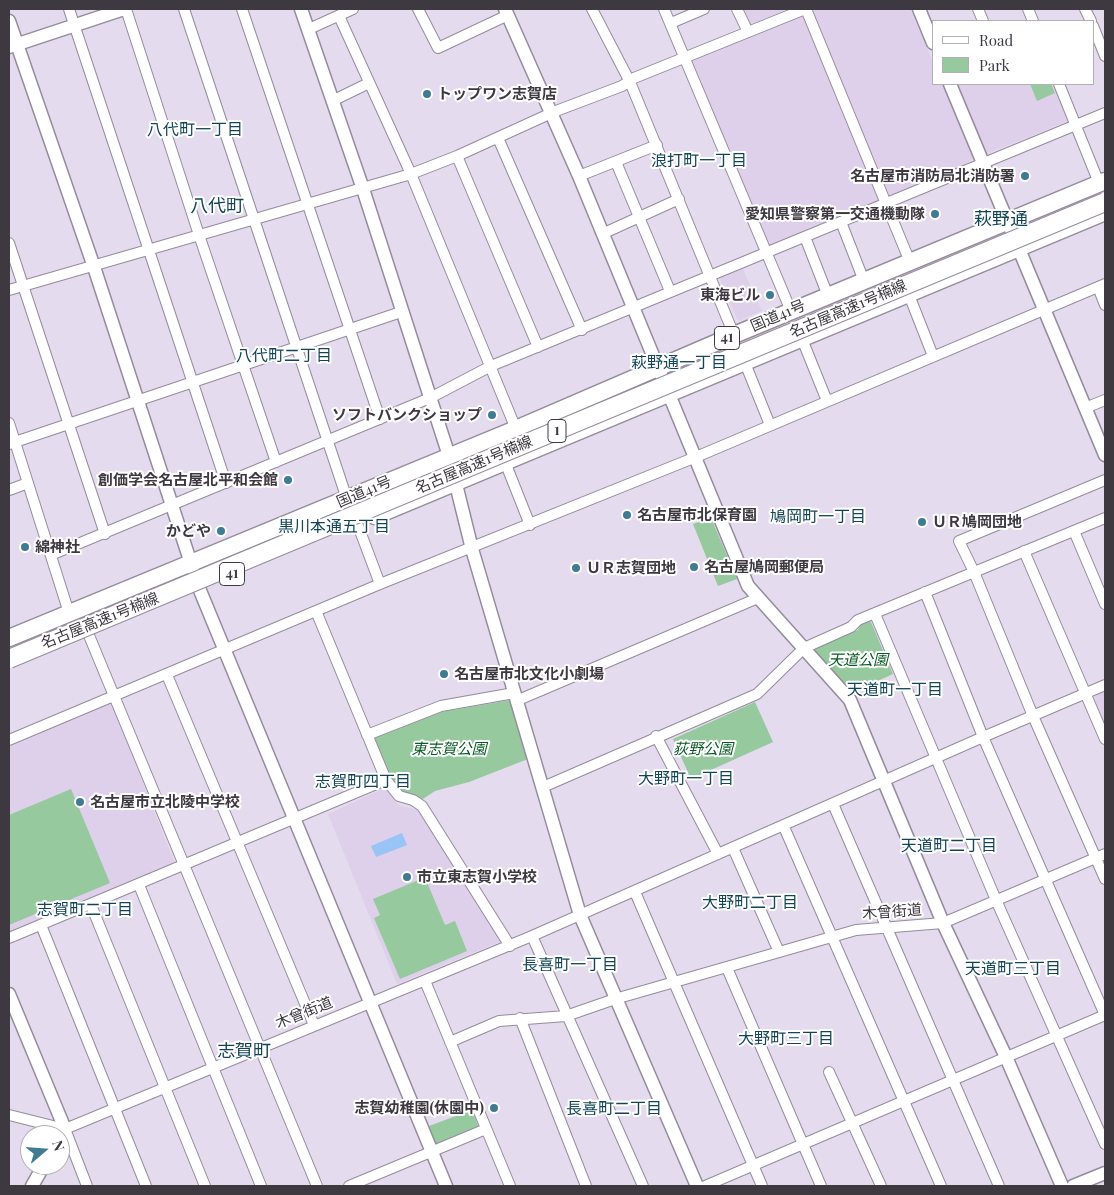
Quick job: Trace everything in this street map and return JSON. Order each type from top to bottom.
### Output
[{"type":"highway","name":"国道41号","points":[[9,638],[516,429],[791,311],[1007,222],[1103,185]]},
{"type":"highway","name":"名古屋高速1号楠線","points":[[9,646],[1103,185]]},
{"type":"highway","name":"名古屋高速1号楠線","points":[[9,659],[1105,202]]},
{"type":"highway","name":"国道41号","points":[[9,666],[745,363],[1105,212]]},
{"type":"street","points":[[69,9],[226,483]]},
{"type":"street","points":[[13,45],[125,9],[276,462]]},
{"type":"street","points":[[184,9],[347,499]]},
{"type":"street","points":[[242,9],[380,419]]},
{"type":"street","points":[[301,9],[363,189],[401,312],[449,456],[472,548],[580,915],[697,1186]]},
{"type":"street","points":[[309,29],[353,9]]},
{"type":"street","points":[[418,9],[438,48],[507,12],[579,176],[748,586],[850,700],[943,923],[1006,1057],[1062,1186]]},
{"type":"street","points":[[592,9],[630,82],[734,335]]},
{"type":"street","points":[[664,9],[791,311]]},
{"type":"street","points":[[671,23],[704,9]]},
{"type":"street","points":[[737,9],[748,32]]},
{"type":"street","points":[[9,290],[411,174],[458,156],[551,113],[630,82],[634,78],[686,59],[805,9],[888,204],[910,262]]},
{"type":"street","points":[[919,9],[932,41]]},
{"type":"street","points":[[339,16],[411,174],[516,429]]},
{"type":"street","points":[[9,21],[13,45],[94,267],[199,588],[446,1186]]},
{"type":"street","points":[[1094,28],[1105,56]]},
{"type":"street","points":[[332,101],[369,83]]},
{"type":"street","points":[[950,85],[1105,455]]},
{"type":"street","points":[[1059,85],[1103,185]]},
{"type":"street","points":[[51,555],[430,398],[491,366],[582,330],[670,291],[888,204],[982,162],[1105,112]]},
{"type":"street","points":[[498,138],[582,330]]},
{"type":"street","points":[[579,176],[657,145]]},
{"type":"street","points":[[458,156],[538,347]]},
{"type":"street","points":[[616,162],[670,291]]},
{"type":"street","points":[[602,234],[679,199]]},
{"type":"street","points":[[841,222],[864,281]]},
{"type":"street","points":[[805,237],[828,296]]},
{"type":"street","points":[[9,243],[105,534]]},
{"type":"street","points":[[9,740],[380,584],[530,525],[1102,286],[1105,305]]},
{"type":"street","points":[[909,294],[933,356]]},
{"type":"street","points":[[12,443],[401,312]]},
{"type":"street","points":[[802,339],[827,401]]},
{"type":"street","points":[[745,363],[770,425]]},
{"type":"street","points":[[1086,408],[1105,400]]},
{"type":"street","points":[[9,423],[12,443],[28,483],[69,613]]},
{"type":"street","points":[[505,462],[530,525]]},
{"type":"street","points":[[1105,480],[959,541],[974,572],[1033,716],[1101,856],[1105,879]]},
{"type":"street","points":[[9,490],[28,483]]},
{"type":"street","points":[[543,787],[656,736],[757,694],[804,648],[852,627],[858,620],[1105,518]]},
{"type":"street","points":[[357,523],[380,584]]},
{"type":"street","points":[[1074,531],[1105,604]]},
{"type":"street","points":[[1024,551],[1105,740]]},
{"type":"street","points":[[705,1186],[754,1167],[1105,1015],[983,737],[925,592]]},
{"type":"street","points":[[367,735],[441,706],[515,697],[758,598]]},
{"type":"street","points":[[316,611],[386,780],[399,796],[413,800],[422,806],[510,946]]},
{"type":"street","points":[[875,614],[938,757],[996,900],[1105,1144]]},
{"type":"street","points":[[88,633],[317,1186]]},
{"type":"street","points":[[167,675],[314,1025]]},
{"type":"street","name":"木曾街道","points":[[70,1129],[261,1047],[510,946],[1105,685]]},
{"type":"street","points":[[656,736],[718,854]]},
{"type":"street","points":[[9,938],[92,905],[386,780]]},
{"type":"street","points":[[833,804],[999,1186]]},
{"type":"street","points":[[784,827],[902,1102],[941,1186]]},
{"type":"street","points":[[733,848],[779,952]]},
{"type":"street","name":"木曾街道","points":[[450,1042],[499,1021],[566,1016],[616,999],[856,930],[943,923],[1101,856]]},
{"type":"street","points":[[139,884],[262,1186]]},
{"type":"street","points":[[634,892],[762,1186]]},
{"type":"street","points":[[92,905],[205,1186]]},
{"type":"street","points":[[41,925],[146,1186]]},
{"type":"street","points":[[532,936],[643,1186]]},
{"type":"street","points":[[727,968],[821,1186]]},
{"type":"street","points":[[425,981],[510,1186]]},
{"type":"street","points":[[9,994],[59,1125]]},
{"type":"street","points":[[520,1018],[586,1186]]},
{"type":"street","points":[[829,1072],[881,1186]]},
{"type":"street","points":[[9,1115],[38,1125]]},
{"type":"street","points":[[348,1186],[486,1129]]},
{"type":"street","points":[[70,1150],[87,1186]]},
{"type":"street","points":[[1073,1186],[1105,1173]]},
{"type":"street","points":[[32,1186],[38,1175]]},
{"type":"street","points":[[374,1176],[378,1186]]},
{"type":"shaded area","points":[[741,9],[788,9],[751,24],[748,23]]},
{"type":"shaded area","points":[[910,9],[932,60],[932,85],[942,85],[973,158],[971,161],[890,198],[839,83],[810,10]]},
{"type":"shaded area","points":[[802,13],[805,15],[881,197],[878,201],[769,246],[693,62],[694,58]]},
{"type":"shaded area","points":[[958,85],[1053,85],[1068,121],[986,154]]},
{"type":"shaded area","points":[[742,267],[762,311],[738,321],[720,279],[721,276]]},
{"type":"shaded area","points":[[1105,691],[1105,727],[1093,697]]},
{"type":"shaded area","name":"名古屋市立北陵中学校","points":[[111,702],[175,864],[9,934],[9,744]]},
{"type":"shaded area","name":"市立東志賀小学校","points":[[387,787],[398,805],[418,810],[502,941],[397,984],[328,814]]},
{"type":"green space","points":[[1030,85],[1051,85],[1055,93],[1037,101]]},
{"type":"green space","points":[[711,518],[737,579],[718,586],[693,524]]},
{"type":"green space","name":"天道公園","points":[[868,620],[871,622],[893,674],[851,693],[815,652],[815,648],[858,630],[861,623]]},
{"type":"green space","name":"東志賀公園","points":[[511,700],[528,759],[469,782],[435,791],[423,799],[403,793],[390,778],[374,738],[441,712]]},
{"type":"green space","name":"荻野公園","points":[[755,702],[773,742],[691,779],[673,739]]},
{"type":"green space","points":[[71,789],[110,883],[9,925],[9,815]]},
{"type":"green space","points":[[421,879],[426,880],[445,925],[455,921],[467,951],[400,979],[374,918],[380,915],[373,899]]},
{"type":"green space","points":[[472,1110],[479,1128],[436,1144],[429,1126]]},
{"type":"water","points":[[402,833],[407,845],[376,857],[371,846]]},
{"type":"place","name":"トップワン志賀店","points":[[427,94]]},
{"type":"place","name":"名古屋市消防局北消防署","points":[[1025,176]]},
{"type":"place","name":"愛知県警察第一交通機動隊","points":[[935,214]]},
{"type":"place","name":"東海ビル","points":[[770,295]]},
{"type":"place","name":"ソフトバンクショップ","points":[[492,415]]},
{"type":"place","name":"創価学会名古屋北平和会館","points":[[288,480]]},
{"type":"place","name":"名古屋市北保育園","points":[[627,515]]},
{"type":"place","name":"ＵＲ鳩岡団地","points":[[922,522]]},
{"type":"place","name":"かどや","points":[[221,531]]},
{"type":"place","name":"綿神社","points":[[25,547]]},
{"type":"place","name":"名古屋鳩岡郵便局","points":[[694,567]]},
{"type":"place","name":"ＵＲ志賀団地","points":[[576,568]]},
{"type":"place","name":"名古屋市北文化小劇場","points":[[444,674]]},
{"type":"place","name":"名古屋市立北陵中学校","points":[[80,802]]},
{"type":"place","name":"市立東志賀小学校","points":[[407,877]]},
{"type":"place","name":"志賀幼稚園(休園中)","points":[[494,1108]]},
{"type":"district","name":"八代町一丁目","points":[[195,130]]},
{"type":"district","name":"浪打町一丁目","points":[[699,161]]},
{"type":"district","name":"八代町","points":[[217,206]]},
{"type":"district","name":"萩野通","points":[[1001,219]]},
{"type":"district","name":"八代町二丁目","points":[[284,356]]},
{"type":"district","name":"萩野通一丁目","points":[[679,363]]},
{"type":"district","name":"鳩岡町一丁目","points":[[818,517]]},
{"type":"district","name":"黒川本通五丁目","points":[[334,527]]},
{"type":"district","name":"天道町一丁目","points":[[895,690]]},
{"type":"district","name":"大野町一丁目","points":[[686,779]]},
{"type":"district","name":"志賀町四丁目","points":[[363,782]]},
{"type":"district","name":"天道町二丁目","points":[[949,846]]},
{"type":"district","name":"大野町二丁目","points":[[750,903]]},
{"type":"district","name":"志賀町二丁目","points":[[85,910]]},
{"type":"district","name":"長喜町一丁目","points":[[570,965]]},
{"type":"district","name":"天道町三丁目","points":[[1013,969]]},
{"type":"district","name":"大野町三丁目","points":[[786,1039]]},
{"type":"district","name":"志賀町","points":[[244,1051]]},
{"type":"district","name":"長喜町二丁目","points":[[614,1109]]}]
